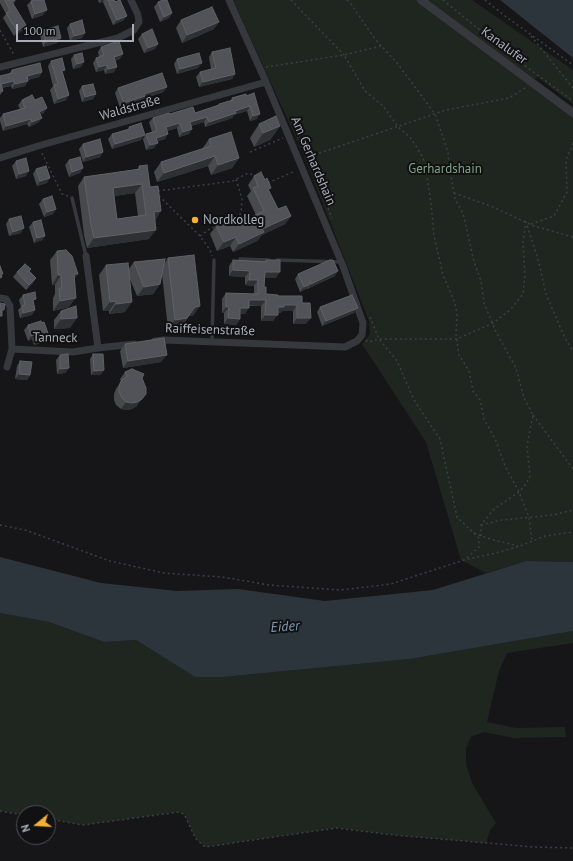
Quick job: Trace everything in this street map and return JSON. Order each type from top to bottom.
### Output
[{"type":"street","points":[[0,67],[118,38],[134,30],[139,22],[138,15],[131,0]]},
{"type":"street","name":"Am Gerhardshain","points":[[229,0],[266,82],[342,262],[364,323],[362,335]]},
{"type":"street","name":"Kanalufer","points":[[421,0],[573,113]]},
{"type":"street","name":"Waldstraße","points":[[0,158],[266,82]]},
{"type":"street","points":[[86,256],[98,348]]},
{"type":"street","points":[[0,298],[6,299],[10,306],[12,349],[7,367]]},
{"type":"street","name":"Raiffeisenstraße","points":[[98,348],[164,340],[345,347],[356,342],[362,335]]},
{"type":"street","name":"Tanneck","points":[[12,349],[73,352],[98,348]]},
{"type":"lane","points":[[72,198],[86,256]]},
{"type":"lane","points":[[212,342],[214,260]]},
{"type":"lane","points":[[240,260],[342,262]]},
{"type":"path","points":[[291,0],[344,55],[366,91],[383,106],[398,126],[410,137],[421,154],[425,163],[434,236],[443,275],[455,303],[459,355],[469,371],[473,390],[480,400],[484,419],[496,441],[505,466],[519,492],[529,517],[532,541]]},
{"type":"path","points":[[346,0],[351,4],[375,39],[397,64],[435,114],[448,152],[455,199],[463,213],[474,262],[481,281],[484,303],[516,368],[524,398],[533,415],[573,469]]},
{"type":"path","points":[[443,0],[513,57],[573,101]]},
{"type":"path","points":[[485,0],[529,34],[573,65]]},
{"type":"path","points":[[0,30],[18,62]]},
{"type":"path","points":[[529,34],[573,88]]},
{"type":"path","points":[[259,68],[344,55],[381,46]]},
{"type":"path","points":[[299,159],[435,114],[509,98],[534,83]]},
{"type":"path","points":[[250,152],[284,138]]},
{"type":"path","points":[[530,224],[554,216],[568,192],[566,160],[573,143]]},
{"type":"path","points":[[38,146],[62,194],[72,198]]},
{"type":"path","points":[[308,157],[333,221]]},
{"type":"path","points":[[264,186],[302,167]]},
{"type":"path","points":[[214,260],[210,250],[200,236],[155,192],[233,181],[248,173],[254,175],[259,180]]},
{"type":"path","points":[[224,226],[238,220],[242,212],[242,199],[236,179]]},
{"type":"path","points":[[454,193],[493,207],[530,224],[573,237]]},
{"type":"path","points":[[362,335],[368,342],[379,340],[457,339],[493,323],[510,310],[523,294],[525,275],[523,242],[526,222]]},
{"type":"path","points":[[526,222],[538,259],[546,294],[564,336],[573,352]]},
{"type":"path","points":[[200,236],[211,228],[218,227]]},
{"type":"path","points":[[368,313],[379,340],[397,361],[414,400],[440,439],[457,517],[479,538],[479,547],[464,560]]},
{"type":"path","points":[[481,536],[481,525],[494,509],[519,492],[526,484],[530,476],[527,446],[533,415]]},
{"type":"path","points":[[481,525],[502,520],[553,515],[573,510]]},
{"type":"path","points":[[0,525],[25,530],[110,561],[164,573],[222,577],[277,585],[340,590],[391,584],[464,560],[520,546],[545,536],[573,532]]},
{"type":"path","points":[[471,532],[520,546]]},
{"type":"path","points":[[0,811],[16,814]]},
{"type":"path","points":[[56,820],[83,825],[179,812],[184,814],[196,839],[204,848],[336,828],[534,848],[573,848]]},
{"type":"green space","name":"Gerhardshain","points":[[233,0],[472,0],[573,70],[573,104],[537,77],[535,79],[573,107],[573,562],[526,561],[486,573],[461,560],[426,442],[362,344],[370,334],[369,321],[303,153]]},
{"type":"green space","points":[[0,613],[49,622],[104,642],[136,640],[195,677],[223,677],[410,659],[573,631],[573,643],[507,653],[499,671],[487,722],[516,728],[565,727],[566,737],[514,738],[484,732],[471,737],[466,748],[466,764],[472,783],[496,823],[490,830],[486,843],[336,828],[205,847],[196,839],[184,814],[179,812],[83,825],[56,820],[56,805],[16,805],[16,814],[0,811]]},
{"type":"water","points":[[500,0],[573,0],[573,58]]},
{"type":"water","name":"Eider","points":[[0,557],[101,583],[177,591],[238,589],[325,601],[433,590],[526,561],[573,562],[573,631],[410,659],[223,677],[195,677],[136,640],[104,642],[49,622],[0,613]]},
{"type":"building","points":[[5,0],[15,0],[12,2],[26,25],[17,31],[6,13],[10,11]]},
{"type":"building","points":[[44,0],[47,10],[35,14],[31,1]]},
{"type":"building","points":[[108,0],[114,0],[115,2],[120,0],[127,16],[117,20]]},
{"type":"building","points":[[167,0],[172,13],[164,17],[158,2]]},
{"type":"building","points":[[212,7],[219,22],[187,35],[181,20]]},
{"type":"building","points":[[82,20],[85,33],[74,36],[70,24]]},
{"type":"building","points":[[58,26],[61,38],[46,42],[43,30]]},
{"type":"building","points":[[152,29],[158,44],[148,48],[142,34]]},
{"type":"building","points":[[119,41],[123,54],[114,57],[117,67],[108,69],[107,65],[99,67],[96,58],[104,55],[101,47]]},
{"type":"building","points":[[230,48],[235,74],[203,82],[200,72],[216,68],[212,52]]},
{"type":"building","points":[[82,53],[84,62],[77,64],[74,55]]},
{"type":"building","points":[[199,53],[202,63],[180,69],[177,59]]},
{"type":"building","points":[[62,58],[65,70],[62,71],[69,95],[58,99],[54,85],[58,84],[51,61]]},
{"type":"building","points":[[40,63],[42,72],[27,76],[28,81],[15,84],[14,81],[1,84],[3,91],[0,91],[0,76],[12,73],[12,70]]},
{"type":"building","points":[[162,73],[167,87],[144,94],[145,96],[124,103],[118,88]]},
{"type":"building","points":[[93,84],[96,94],[85,97],[82,86]]},
{"type":"building","points":[[254,93],[260,114],[253,116],[250,106],[235,111],[236,113],[209,122],[207,117],[190,122],[192,129],[183,132],[180,123],[166,127],[168,134],[156,138],[158,143],[150,145],[146,134],[157,131],[153,118],[193,107],[195,113],[233,100],[232,98]]},
{"type":"building","points":[[32,95],[35,100],[42,97],[47,108],[39,112],[42,118],[32,122],[31,119],[6,126],[3,114],[25,108],[22,100]]},
{"type":"building","points":[[276,116],[280,126],[263,133],[259,124]]},
{"type":"building","points":[[141,123],[145,135],[115,144],[112,134],[130,129],[129,127]]},
{"type":"building","points":[[231,132],[239,158],[218,165],[215,156],[164,173],[161,162],[211,146],[209,139]]},
{"type":"building","points":[[100,139],[103,152],[86,157],[83,144]]},
{"type":"building","points":[[80,157],[83,168],[72,172],[69,160]]},
{"type":"building","points":[[26,158],[29,171],[19,174],[16,161]]},
{"type":"building","points":[[147,165],[150,187],[158,186],[161,211],[154,212],[156,230],[94,238],[84,177],[140,169],[139,166]],"holes":[[[142,184],[146,215],[117,219],[113,188]]]},
{"type":"building","points":[[46,166],[50,178],[40,181],[36,169]]},
{"type":"building","points":[[261,172],[265,180],[267,178],[271,188],[268,189],[278,209],[286,206],[291,216],[262,229],[264,232],[239,244],[236,237],[224,242],[216,226],[228,220],[231,226],[264,211],[253,188],[258,186],[254,176]]},
{"type":"building","points":[[52,196],[56,209],[47,212],[43,199]]},
{"type":"building","points":[[21,216],[24,228],[13,232],[9,219]]},
{"type":"building","points":[[41,220],[45,236],[37,238],[33,222]]},
{"type":"building","points":[[66,250],[72,256],[78,274],[74,274],[76,298],[60,301],[59,288],[62,288],[61,275],[58,275],[57,251]]},
{"type":"building","points":[[194,255],[200,306],[195,307],[187,318],[175,320],[168,258]]},
{"type":"building","points":[[165,259],[160,284],[144,287],[134,262]]},
{"type":"building","points":[[233,260],[266,262],[266,260],[280,260],[280,272],[265,272],[264,287],[266,287],[266,294],[278,296],[302,296],[302,303],[310,303],[311,318],[297,318],[297,305],[284,305],[284,307],[278,307],[278,315],[265,315],[266,300],[249,300],[249,308],[240,308],[240,319],[228,318],[229,307],[226,307],[226,293],[258,294],[258,280],[249,280],[250,271],[233,270]]},
{"type":"building","points":[[333,260],[338,271],[311,284],[310,281],[310,284],[304,287],[298,274]]},
{"type":"building","points":[[128,263],[132,302],[116,304],[116,301],[110,302],[106,265]]},
{"type":"building","points":[[25,264],[31,269],[29,271],[36,278],[29,285],[17,272]]},
{"type":"building","points":[[0,266],[3,274],[1,274],[2,277],[0,278]]},
{"type":"building","points":[[35,292],[36,299],[33,300],[35,310],[23,313],[22,306],[25,305],[23,295]]},
{"type":"building","points":[[352,295],[358,308],[326,321],[320,307]]},
{"type":"building","points":[[0,303],[5,304],[4,310],[2,310],[2,316],[0,316]]},
{"type":"building","points":[[76,306],[77,318],[61,319],[61,311]]},
{"type":"building","points":[[41,321],[41,323],[44,322],[49,336],[38,340],[36,334],[31,336],[28,325]]},
{"type":"building","points":[[164,338],[167,355],[128,361],[125,344]]},
{"type":"building","points":[[68,354],[69,368],[60,369],[60,355]]},
{"type":"building","points":[[93,354],[103,354],[104,370],[94,371]]},
{"type":"building","points":[[20,361],[32,362],[30,375],[19,374]]},
{"type":"building","points":[[132,369],[144,374],[142,378],[146,388],[146,394],[142,399],[132,403],[126,402],[122,398],[119,392],[119,387],[121,381],[127,376],[125,372]]},
{"type":"place","name":"Nordkolleg","points":[[195,220]]}]
